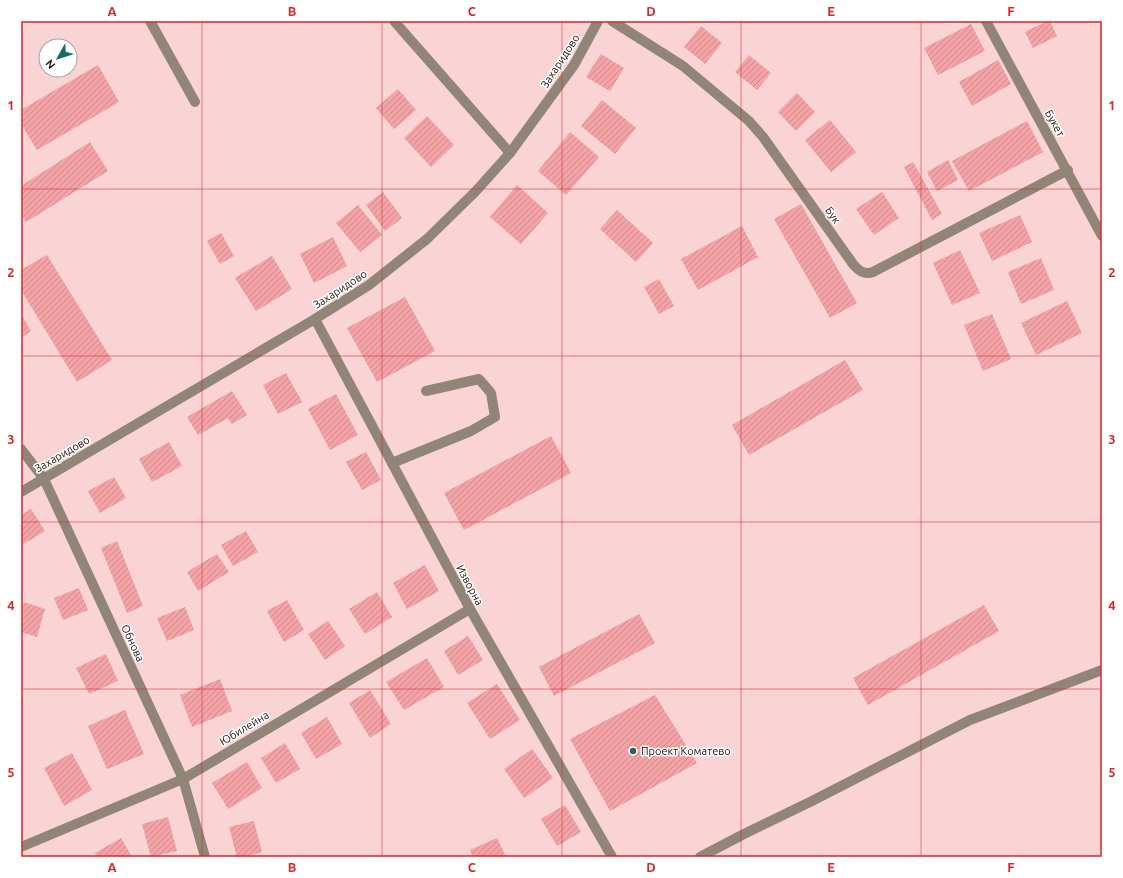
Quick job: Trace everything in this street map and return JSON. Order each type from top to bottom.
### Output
[{"type":"street","points":[[150,21],[195,102]]},
{"type":"street","points":[[394,21],[510,153]]},
{"type":"street","name":"Захаридово","points":[[21,492],[315,319],[369,285],[427,239],[475,192],[510,153],[574,65],[598,21]]},
{"type":"street","name":"Бук","points":[[612,21],[673,59],[749,121],[763,137],[853,264],[864,273],[868,274],[873,272],[1068,170]]},
{"type":"street","name":"Букет","points":[[986,21],[1068,170],[1102,236]]},
{"type":"street","name":"Изворна","points":[[315,319],[470,609],[612,857]]},
{"type":"street","points":[[392,463],[471,431],[496,417],[491,393],[479,379],[426,391]]},
{"type":"street","name":"Обнова","points":[[21,448],[44,479],[183,779],[205,857]]},
{"type":"street","name":"Юбилейна","points":[[21,847],[183,779],[470,609]]},
{"type":"street","points":[[700,857],[970,720],[1102,670]]},
{"type":"building","points":[[1047,21],[1050,21],[1057,36],[1033,48],[1025,32]]},
{"type":"building","points":[[971,24],[985,51],[938,75],[924,48]]},
{"type":"building","points":[[701,26],[722,43],[705,64],[684,47]]},
{"type":"building","points":[[601,54],[624,68],[610,91],[586,77]]},
{"type":"building","points":[[749,55],[771,73],[757,90],[735,72]]},
{"type":"building","points":[[998,60],[1011,84],[972,106],[959,82]]},
{"type":"building","points":[[98,65],[119,102],[37,150],[21,124],[21,110]]},
{"type":"building","points":[[398,89],[416,110],[394,129],[376,108]]},
{"type":"building","points":[[797,93],[815,112],[796,131],[778,112]]},
{"type":"building","points":[[602,100],[636,128],[615,154],[581,126]]},
{"type":"building","points":[[427,116],[454,145],[431,167],[404,138]]},
{"type":"building","points":[[830,120],[856,152],[831,172],[805,140]]},
{"type":"building","points":[[1027,121],[1043,152],[969,191],[952,161]]},
{"type":"building","points":[[570,132],[599,157],[566,195],[538,171]]},
{"type":"building","points":[[90,142],[108,171],[26,222],[21,213],[21,186]]},
{"type":"building","points":[[948,160],[958,180],[937,191],[927,172]]},
{"type":"building","points":[[913,162],[942,214],[932,220],[904,167]]},
{"type":"building","points":[[517,185],[548,213],[521,244],[490,217]]},
{"type":"building","points":[[383,192],[402,218],[385,231],[366,205]]},
{"type":"building","points":[[882,192],[899,218],[874,235],[856,209]]},
{"type":"building","points":[[801,204],[857,303],[830,318],[774,219]]},
{"type":"building","points":[[358,205],[382,235],[360,252],[336,223]]},
{"type":"building","points":[[617,210],[653,243],[636,262],[600,229]]},
{"type":"building","points":[[1020,215],[1032,242],[992,261],[979,233]]},
{"type":"building","points":[[742,226],[758,257],[698,290],[681,259]]},
{"type":"building","points":[[221,233],[234,256],[220,264],[207,241]]},
{"type":"building","points":[[333,237],[347,266],[314,283],[300,254]]},
{"type":"building","points":[[960,250],[980,293],[952,305],[933,263]]},
{"type":"building","points":[[47,255],[112,360],[77,382],[21,290],[21,270]]},
{"type":"building","points":[[272,256],[292,289],[256,311],[235,278]]},
{"type":"building","points":[[1041,258],[1054,290],[1021,304],[1008,272]]},
{"type":"building","points":[[659,279],[674,306],[659,314],[644,287]]},
{"type":"building","points":[[405,297],[435,351],[377,382],[347,328]]},
{"type":"building","points":[[1067,301],[1082,333],[1036,355],[1021,323]]},
{"type":"building","points":[[21,314],[31,331],[21,338]]},
{"type":"building","points":[[992,314],[1011,359],[983,371],[964,325]]},
{"type":"building","points":[[845,360],[863,390],[749,455],[732,425]]},
{"type":"building","points":[[286,373],[302,402],[278,414],[263,385]]},
{"type":"building","points":[[232,391],[247,415],[232,424],[228,418],[198,435],[187,417]]},
{"type":"building","points":[[336,394],[358,435],[330,450],[308,409]]},
{"type":"building","points":[[551,436],[571,473],[464,530],[444,493]]},
{"type":"building","points":[[169,442],[182,466],[152,482],[139,459]]},
{"type":"building","points":[[366,452],[381,480],[362,490],[346,462]]},
{"type":"building","points":[[114,477],[126,498],[100,513],[88,491]]},
{"type":"building","points":[[31,509],[45,531],[22,545],[21,515]]},
{"type":"building","points":[[246,531],[258,552],[233,566],[221,545]]},
{"type":"building","points":[[117,541],[143,606],[127,613],[101,548]]},
{"type":"building","points":[[217,554],[229,572],[198,591],[187,572]]},
{"type":"building","points":[[425,565],[439,591],[407,609],[393,583]]},
{"type":"building","points":[[79,588],[88,610],[63,620],[54,598]]},
{"type":"building","points":[[377,592],[392,617],[365,634],[349,609]]},
{"type":"building","points":[[287,600],[304,630],[284,642],[267,611]]},
{"type":"building","points":[[24,602],[45,609],[37,637],[21,632],[21,610]]},
{"type":"building","points":[[984,605],[999,631],[868,705],[853,678]]},
{"type":"building","points":[[185,607],[194,630],[167,641],[157,618]]},
{"type":"building","points":[[639,614],[655,643],[554,696],[539,667]]},
{"type":"building","points":[[328,621],[345,646],[325,660],[308,634]]},
{"type":"building","points":[[468,636],[483,660],[458,675],[444,651]]},
{"type":"building","points":[[106,654],[118,681],[89,694],[76,668]]},
{"type":"building","points":[[427,658],[444,687],[404,710],[386,682]]},
{"type":"building","points":[[220,679],[232,711],[192,727],[180,695]]},
{"type":"building","points":[[497,684],[520,720],[490,739],[467,703]]},
{"type":"building","points":[[370,690],[391,724],[370,738],[349,703]]},
{"type":"building","name":"Проект Коматево","points":[[655,695],[697,763],[610,811],[570,739]]},
{"type":"building","points":[[125,710],[144,754],[107,769],[88,726]]},
{"type":"building","points":[[327,717],[342,744],[316,759],[301,733]]},
{"type":"building","points":[[285,743],[300,769],[276,783],[261,758]]},
{"type":"building","points":[[532,749],[553,778],[524,798],[504,769]]},
{"type":"building","points":[[72,753],[92,790],[64,806],[44,768]]},
{"type":"building","points":[[247,762],[262,788],[228,809],[212,783]]},
{"type":"building","points":[[565,805],[581,832],[557,846],[541,819]]},
{"type":"building","points":[[168,817],[177,851],[151,857],[142,824]]},
{"type":"building","points":[[254,821],[262,852],[244,857],[237,857],[229,827]]},
{"type":"building","points":[[121,838],[132,857],[97,857],[95,853]]},
{"type":"building","points":[[497,838],[506,857],[473,857],[470,850]]},
{"type":"place","name":"Проект Коматево","points":[[633,751]]}]
